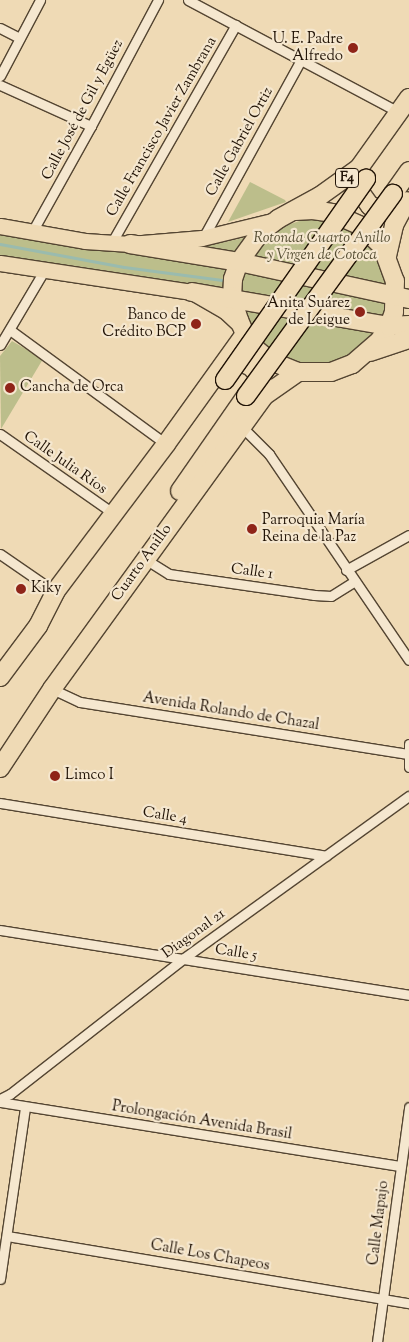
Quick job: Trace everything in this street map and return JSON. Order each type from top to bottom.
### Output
[{"type":"highway","points":[[1,674],[38,626],[63,599],[221,377],[406,109]]},
{"type":"highway","points":[[52,689],[93,616],[246,396],[402,199],[409,171]]},
{"type":"highway","points":[[362,174],[360,192],[370,206],[387,211],[402,199]]},
{"type":"highway","name":"F4","points":[[295,211],[313,210],[351,220],[374,236],[388,260],[395,282],[403,298],[389,326],[368,353],[352,364],[331,372],[298,372],[269,360],[256,349],[243,330],[232,298],[233,279],[239,262],[261,232],[278,219],[362,174]]},
{"type":"highway","name":"F4","points":[[388,260],[394,225],[402,199]]},
{"type":"highway","points":[[130,244],[239,262],[403,298]]},
{"type":"highway","name":"F4","points":[[388,260],[409,276]]},
{"type":"highway","points":[[192,292],[389,326],[409,325]]},
{"type":"highway","points":[[38,626],[55,592],[113,513],[221,377],[243,330]]},
{"type":"highway","name":"F4","points":[[368,353],[409,339]]},
{"type":"highway","points":[[221,377],[224,366],[232,363],[250,366],[262,378],[264,396]]},
{"type":"highway","name":"Cuarto Anillo","points":[[0,768],[52,689],[241,426],[264,396],[298,372]]},
{"type":"main road","points":[[0,226],[32,232],[130,244],[202,238],[244,230],[278,219]]},
{"type":"main road","points":[[0,263],[192,292],[225,311],[243,330]]},
{"type":"street","points":[[0,76],[40,0]]},
{"type":"street","name":"Calle José de Gil y Egüez","points":[[32,232],[158,0]]},
{"type":"street","points":[[188,0],[301,60],[406,109]]},
{"type":"street","name":"Calle Francisco Javier Zambrana","points":[[112,242],[236,25]]},
{"type":"street","points":[[0,28],[20,38]]},
{"type":"street","name":"Calle Gabriel Ortiz","points":[[202,238],[301,60]]},
{"type":"street","points":[[0,85],[91,126]]},
{"type":"street","points":[[0,345],[44,271]]},
{"type":"street","points":[[10,330],[166,444]]},
{"type":"street","points":[[241,426],[269,454],[346,570],[409,660]]},
{"type":"street","name":"Calle Julia Ríos","points":[[0,434],[113,513]]},
{"type":"street","points":[[346,570],[409,535]]},
{"type":"street","points":[[0,554],[55,592]]},
{"type":"street","name":"Calle 1","points":[[145,559],[169,574],[314,595],[331,596],[355,581]]},
{"type":"street","name":"Avenida Rolando de Chazal","points":[[52,689],[80,702],[408,749]]},
{"type":"street","points":[[408,749],[409,767]]},
{"type":"street","name":"Diagonal 21","points":[[0,1101],[184,958],[409,796]]},
{"type":"street","name":"Calle 4","points":[[0,803],[326,856]]},
{"type":"street","name":"Calle 5","points":[[0,930],[409,995]]},
{"type":"street","name":"Prolongación Avenida Brasil","points":[[0,1101],[25,1107],[400,1166]]},
{"type":"street","points":[[0,1279],[25,1107]]},
{"type":"street","name":"Calle Mapajo","points":[[377,1342],[404,1189],[400,1166],[409,1107]]},
{"type":"street","name":"Calle Los Chapeos","points":[[7,1236],[409,1303]]},
{"type":"green space","points":[[250,182],[286,202],[228,222]]},
{"type":"green space","name":"Rotonda Cuarto Anillo y Virgen de Cotoca","points":[[305,219],[326,219],[349,227],[369,241],[385,271],[387,290],[251,258],[266,238],[285,226]]},
{"type":"green space","points":[[0,233],[125,249],[230,266],[224,289],[69,265],[26,263],[0,258]]},
{"type":"green space","points":[[247,237],[235,257],[191,246],[225,242]]},
{"type":"green space","name":"Rotonda Cuarto Anillo y Virgen de Cotoca","points":[[245,269],[386,303],[385,311],[382,319],[241,291]]},
{"type":"green space","name":"Rotonda Cuarto Anillo y Virgen de Cotoca","points":[[243,305],[376,331],[354,354],[333,364],[309,366],[287,361],[267,348],[252,330]]},
{"type":"green space","points":[[12,341],[43,359],[1,429],[0,356]]},
{"type":"waterway","points":[[0,244],[124,267],[222,280]]},
{"type":"place","name":"U. E. Padre Alfredo","points":[[353,48]]},
{"type":"place","name":"Anita Suárez de Leigue","points":[[360,312]]},
{"type":"place","name":"Banco de Crédito BCP","points":[[196,324]]},
{"type":"place","name":"Cancha de Orca","points":[[10,388]]},
{"type":"place","name":"Parroquia María Reina de la Paz","points":[[252,529]]},
{"type":"place","name":"Kiky","points":[[21,589]]},
{"type":"place","name":"Limco I","points":[[55,776]]}]
